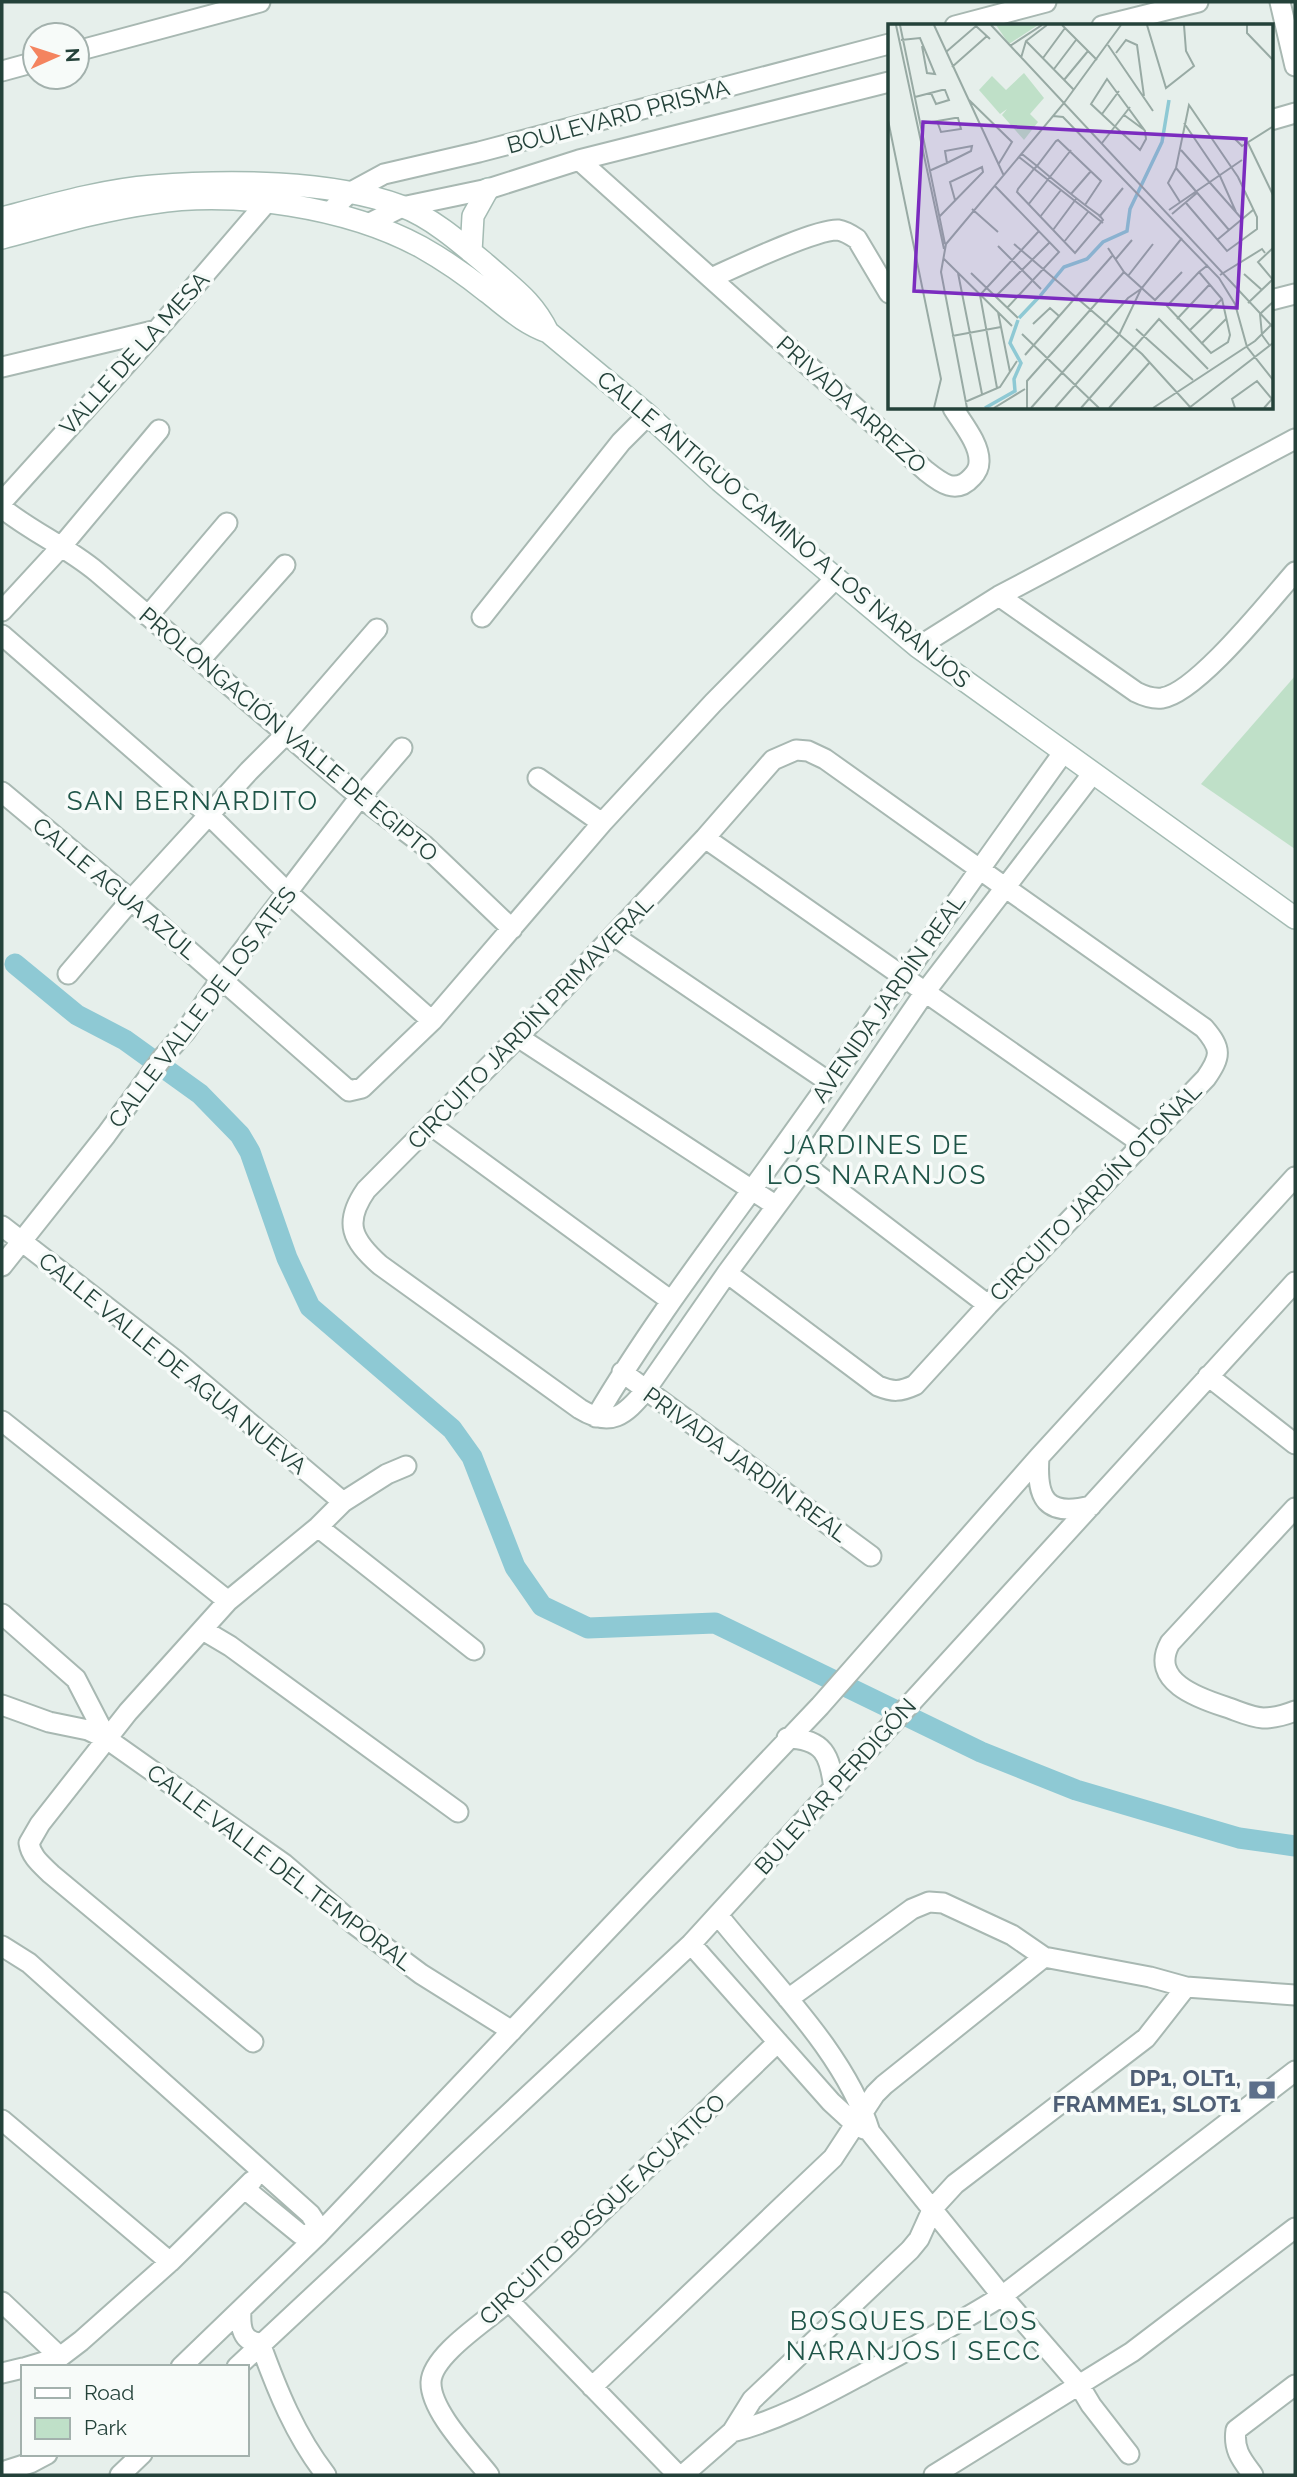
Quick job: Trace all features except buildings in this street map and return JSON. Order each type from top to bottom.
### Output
[{"type":"street","points":[[91,47],[260,2]]},
{"type":"street","points":[[964,24],[1046,2]]},
{"type":"street","points":[[1110,24],[1198,2]]},
{"type":"street","points":[[1280,2],[1295,66]]},
{"type":"street","name":"BOULEVARD PRISMA","points":[[330,212],[349,193],[384,174],[479,152],[888,44]]},
{"type":"street","points":[[2,71],[21,66]]},
{"type":"street","name":"BOULEVARD PRISMA","points":[[369,224],[402,207],[488,189],[579,160],[888,82]]},
{"type":"street","points":[[1272,120],[1295,113]]},
{"type":"street","name":"PRIVADA ARREZO","points":[[579,160],[926,471],[951,487],[968,481],[976,473],[979,464],[973,442],[954,410]]},
{"type":"street","points":[[2,218],[151,186],[275,185],[349,193]]},
{"type":"street","points":[[471,252],[473,216],[488,189]]},
{"type":"street","name":"CALLE ANTIGUO CAMINO A LOS NARANJOS","points":[[349,193],[402,207],[421,216],[471,252],[538,312],[548,332]]},
{"type":"street","points":[[2,238],[153,202],[202,200],[266,203],[330,212]]},
{"type":"street","name":"VALLE DE LA MESA","points":[[2,502],[157,330],[266,203]]},
{"type":"street","name":"CALLE ANTIGUO CAMINO A LOS NARANJOS","points":[[330,212],[401,237],[473,281],[529,325],[548,332],[918,647],[1295,918]]},
{"type":"street","points":[[711,278],[816,234],[837,230],[849,233],[857,239],[888,291]]},
{"type":"street","points":[[1272,300],[1295,294]]},
{"type":"street","points":[[2,367],[157,330]]},
{"type":"street","points":[[482,617],[621,442],[648,415]]},
{"type":"street","points":[[2,611],[61,547],[159,430]]},
{"type":"street","points":[[918,647],[999,596],[1295,439]]},
{"type":"street","name":"PROLONGACIÓN VALLE DE EGIPTO","points":[[2,508],[31,530],[82,559],[360,797],[425,846],[512,929]]},
{"type":"street","points":[[148,616],[227,523]]},
{"type":"street","points":[[201,660],[285,565]]},
{"type":"street","points":[[999,596],[1136,692],[1145,697],[1162,698],[1176,693],[1212,663],[1295,572]]},
{"type":"street","points":[[2,635],[209,815],[287,892],[432,1021],[602,823],[713,703],[836,578]]},
{"type":"street","points":[[68,974],[75,962],[287,733],[377,629]]},
{"type":"street","name":"CALLE VALLE DE LOS ATES","points":[[2,1266],[185,1032],[221,979],[360,797],[402,748]]},
{"type":"street","name":"CIRCUITO JARDÍN PRIMAVERAL","points":[[603,1418],[580,1409],[380,1265],[364,1250],[353,1233],[352,1216],[357,1202],[614,936],[773,760],[796,750],[807,751],[825,759],[980,868]]},
{"type":"street","name":"AVENIDA JARDÍN REAL","points":[[603,1418],[622,1372],[670,1300],[752,1190],[1063,753]]},
{"type":"street","name":"AVENIDA JARDÍN REAL","points":[[603,1418],[628,1410],[645,1391],[775,1205],[806,1166],[925,992],[1093,773]]},
{"type":"street","points":[[538,778],[602,823]]},
{"type":"street","name":"CALLE AGUA AZUL","points":[[2,792],[131,900],[349,1091],[362,1088],[432,1021]]},
{"type":"street","points":[[705,838],[1141,1143]]},
{"type":"street","name":"CIRCUITO JARDÍN OTOÑAL","points":[[727,1273],[878,1386],[892,1392],[902,1391],[915,1385],[1206,1077],[1218,1055],[1216,1042],[1204,1028],[980,868]]},
{"type":"street","points":[[614,936],[829,1082]]},
{"type":"street","points":[[518,1037],[775,1205]]},
{"type":"street","points":[[432,1126],[670,1300]]},
{"type":"street","points":[[806,1166],[988,1305]]},
{"type":"street","points":[[183,2365],[317,2236],[820,1706],[1039,1457],[1295,1177]]},
{"type":"street","name":"CALLE VALLE DE AGUA NUEVA","points":[[2,1226],[175,1360],[343,1502]]},
{"type":"street","name":"BULEVAR PERDIGÓN","points":[[239,2365],[691,1944],[1295,1282]]},
{"type":"street","name":"PRIVADA JARDÍN REAL","points":[[622,1372],[871,1556]]},
{"type":"street","points":[[1208,1376],[1295,1444]]},
{"type":"street","points":[[2,1421],[228,1601]]},
{"type":"street","points":[[1039,1457],[1037,1482],[1047,1502],[1059,1510],[1091,1506]]},
{"type":"street","points":[[253,2042],[37,1861],[29,1843],[40,1824],[128,1712],[228,1601],[318,1527],[343,1502],[406,1466]]},
{"type":"street","points":[[1295,1508],[1170,1643],[1164,1662],[1181,1688],[1196,1697],[1255,1717],[1275,1718],[1295,1711]]},
{"type":"street","points":[[318,1527],[474,1650]]},
{"type":"street","points":[[2,1614],[76,1679],[107,1739]]},
{"type":"street","points":[[203,1630],[230,1646],[458,1812]]},
{"type":"street","name":"CALLE VALLE DEL TEMPORAL","points":[[2,1705],[107,1739],[284,1864],[354,1924],[421,1974],[512,2031]]},
{"type":"street","points":[[787,1738],[802,1739],[814,1744],[828,1756],[834,1789]]},
{"type":"street","points":[[788,1999],[912,1909],[929,1902],[958,1908],[1012,1935],[1044,1956],[1186,1986],[1295,1995]]},
{"type":"street","points":[[718,1915],[788,1999],[841,2069],[863,2123]]},
{"type":"street","points":[[691,1944],[831,2102],[863,2123],[1002,2296],[1079,2385],[1129,2454]]},
{"type":"street","points":[[2,1946],[29,1963],[263,2169],[310,2214],[317,2236]]},
{"type":"street","points":[[592,2387],[811,2181],[863,2123],[884,2085],[1044,1956]]},
{"type":"street","points":[[509,2301],[680,2475],[732,2432],[752,2400],[910,2250],[919,2239],[933,2208],[971,2169],[1146,2038],[1186,1986]]},
{"type":"street","name":"CIRCUITO BOSQUE ACUÁTICO","points":[[489,2475],[448,2423],[432,2393],[431,2379],[437,2365],[509,2301],[778,2042]]},
{"type":"street","points":[[732,2432],[776,2418],[809,2403],[967,2318],[1002,2296],[1295,2071]]},
{"type":"street","points":[[2,2120],[170,2262]]},
{"type":"street","points":[[32,2365],[60,2357],[89,2334],[170,2262],[263,2169]]},
{"type":"street","points":[[245,2189],[300,2234],[317,2236]]},
{"type":"street","points":[[934,2475],[1132,2352],[1295,2228]]},
{"type":"street","points":[[2,2302],[60,2357]]},
{"type":"street","points":[[241,2311],[240,2326],[246,2338],[251,2343],[260,2343],[275,2386],[297,2433],[326,2475]]},
{"type":"street","points":[[2,2373],[21,2368]]},
{"type":"street","points":[[1253,2475],[1238,2453],[1234,2442],[1236,2430],[1295,2385]]},
{"type":"street","points":[[2,2472],[43,2456]]},
{"type":"street","points":[[120,2475],[140,2456]]},
{"type":"green space","points":[[1295,676],[1295,849],[1201,784]]},
{"type":"waterway","points":[[15,964],[77,1015],[125,1040],[200,1094],[240,1135],[250,1152],[287,1258],[310,1307],[452,1429],[472,1457],[515,1567],[542,1606],[588,1628],[715,1623],[981,1752],[1076,1790],[1239,1838],[1295,1846]]},
{"type":"place","name":"DP1, OLT1, FRAMME1, SLOT1","points":[[1262,2090]]},
{"type":"district","name":"SAN BERNARDITO","points":[[193,801]]},
{"type":"district","name":"JARDINES DE LOS NARANJOS","points":[[877,1160]]},
{"type":"district","name":"BOSQUES DE LOS NARANJOS I SECC","points":[[914,2336]]}]
